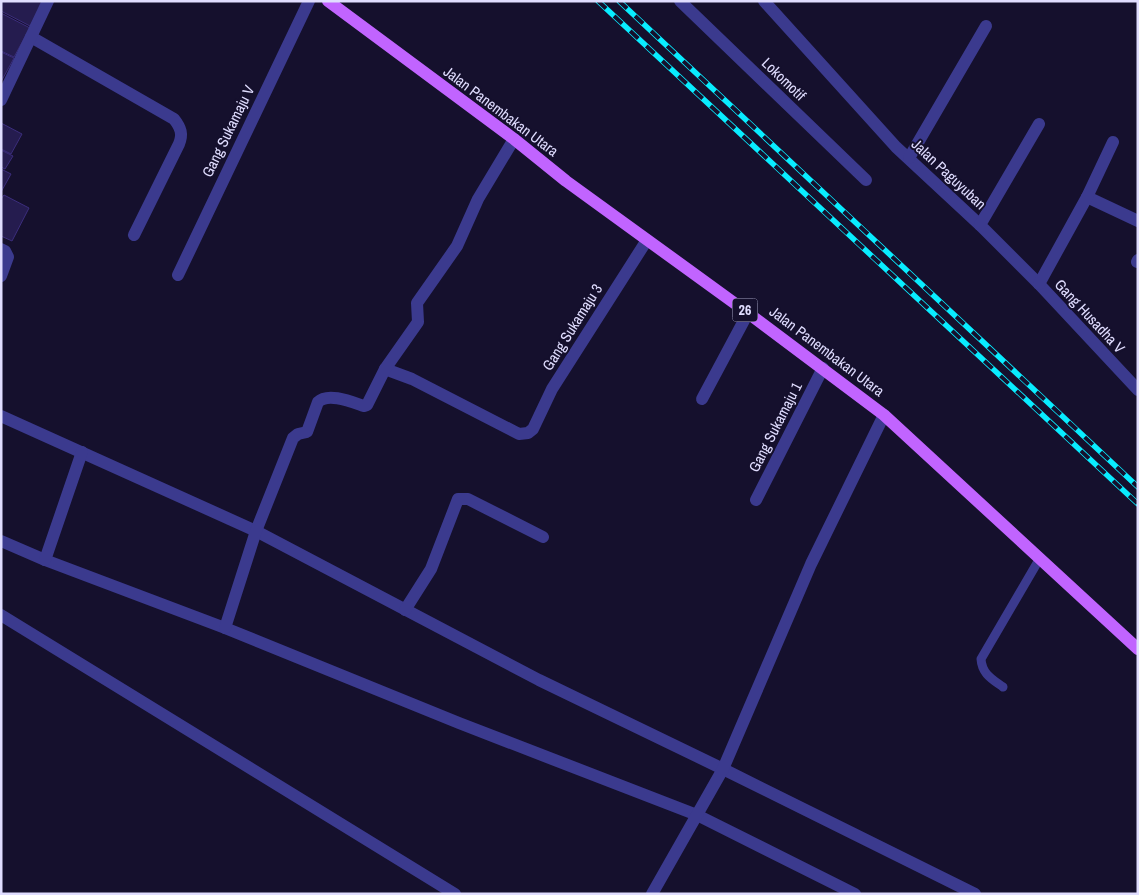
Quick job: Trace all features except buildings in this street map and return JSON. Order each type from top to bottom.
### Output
[{"type":"main road","name":"Jalan Panembakan Utara","points":[[328,1],[884,415],[1138,648]]},
{"type":"street","points":[[1,100],[48,1]]},
{"type":"street","name":"Gang Sukamaju V","points":[[178,275],[308,1]]},
{"type":"street","name":"Lokomotif","points":[[680,1],[866,180]]},
{"type":"street","name":"Jalan Paguyuban","points":[[764,1],[896,147],[980,225],[1039,284]]},
{"type":"street","points":[[909,158],[986,26]]},
{"type":"street","points":[[31,37],[174,119],[179,125],[182,135],[179,144],[134,234]]},
{"type":"street","points":[[980,225],[1039,124]]},
{"type":"street","points":[[225,628],[256,531],[293,438],[298,434],[306,432],[321,399],[330,397],[366,406],[385,369],[418,322],[417,303],[457,246],[478,199],[514,139]]},
{"type":"street","points":[[1039,284],[1087,196],[1113,142]]},
{"type":"street","points":[[1087,196],[1138,221]]},
{"type":"street","name":"Gang Sukamaju 3","points":[[385,369],[412,380],[519,434],[528,433],[533,429],[552,389],[647,240]]},
{"type":"street","points":[[1,249],[5,251],[8,257],[1,276]]},
{"type":"street","name":"Gang Husadha V","points":[[1039,284],[1138,390]]},
{"type":"street","points":[[702,399],[748,313]]},
{"type":"street","name":"Gang Sukamaju 1","points":[[756,500],[823,368]]},
{"type":"street","points":[[652,894],[723,769],[811,564],[884,415]]},
{"type":"street","points":[[1,416],[256,531],[539,680],[975,894]]},
{"type":"street","points":[[45,560],[82,452]]},
{"type":"street","points":[[405,610],[431,569],[458,499],[468,499],[543,537]]},
{"type":"street","points":[[1,541],[45,560],[225,628],[459,724],[696,815],[855,894]]},
{"type":"street","points":[[1,615],[455,894]]},
{"type":"lane","points":[[1003,687],[986,674],[982,666],[982,659],[1040,558]]},
{"type":"railway","points":[[598,1],[1138,504]]},
{"type":"railway","points":[[619,1],[1138,487]]}]
